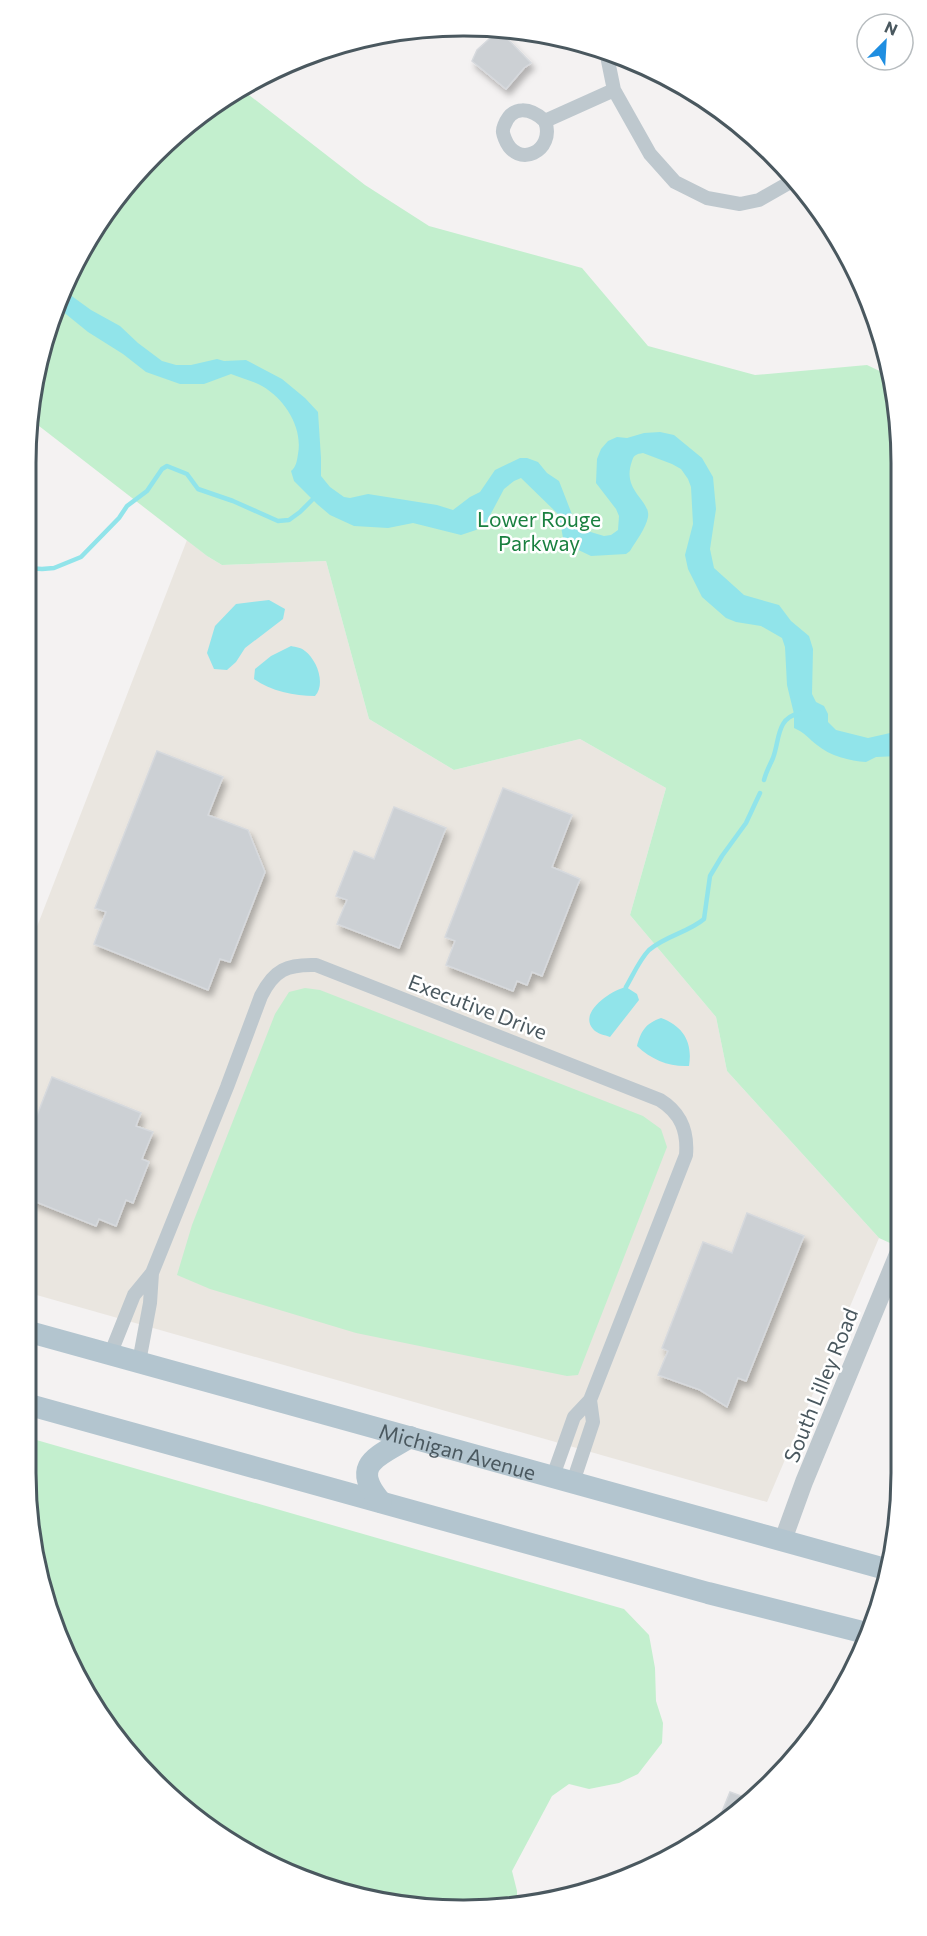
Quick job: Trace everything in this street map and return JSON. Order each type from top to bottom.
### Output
[{"type":"main road","name":"Michigan Avenue","points":[[36,1334],[880,1567]]},
{"type":"main road","points":[[36,1407],[708,1593],[860,1631]]},
{"type":"main road","points":[[381,1502],[368,1484],[366,1471],[369,1464],[381,1453],[410,1437]]},
{"type":"street","points":[[608,62],[614,90],[650,154],[675,182],[707,198],[740,204],[759,200],[787,184]]},
{"type":"street","points":[[545,121],[614,90]]},
{"type":"street","name":"Executive Drive","points":[[110,1354],[134,1296],[152,1273],[267,984],[286,968],[316,965],[660,1100],[669,1106],[683,1122],[687,1142],[686,1155],[590,1400],[574,1417],[563,1479]]},
{"type":"street","name":"South Lilley Road","points":[[783,1540],[804,1482],[891,1271]]},
{"type":"street","name":"Executive Drive","points":[[139,1362],[150,1303],[152,1273]]},
{"type":"street","name":"Executive Drive","points":[[563,1479],[592,1422],[590,1400]]},
{"type":"shaded area","points":[[187,540],[222,565],[326,561],[369,719],[454,770],[580,739],[666,788],[630,915],[716,1017],[727,1071],[879,1238],[767,1502],[36,1295],[36,929]]},
{"type":"green space","name":"Lower Rouge Parkway","points":[[248,94],[365,185],[429,226],[582,268],[648,346],[755,375],[867,365],[881,372],[887,408],[891,464],[891,1243],[879,1238],[727,1071],[716,1017],[630,915],[666,788],[580,739],[454,770],[369,719],[326,561],[222,565],[207,556],[38,425],[44,380],[59,326],[80,274],[108,226],[124,203],[161,161],[203,124]]},
{"type":"green space","points":[[305,988],[320,990],[643,1116],[661,1129],[667,1147],[578,1375],[567,1376],[356,1333],[210,1289],[177,1275],[192,1225],[275,1014],[289,992]]},
{"type":"green space","points":[[36,1440],[624,1609],[649,1635],[655,1668],[656,1701],[663,1723],[662,1743],[638,1774],[619,1783],[589,1789],[569,1784],[552,1796],[512,1871],[517,1896],[491,1899],[436,1899],[380,1892],[326,1877],[274,1856],[250,1843],[203,1812],[161,1775],[124,1733],[93,1686],[80,1662],[59,1610],[44,1556],[40,1528]]},
{"type":"water","points":[[71,295],[120,326],[162,361],[176,365],[191,365],[217,359],[246,360],[282,379],[318,412],[321,476],[330,487],[344,497],[368,494],[437,505],[453,510],[480,492],[495,470],[520,458],[527,458],[538,462],[547,473],[559,481],[573,517],[579,526],[584,530],[604,536],[611,535],[618,530],[619,516],[596,483],[597,459],[601,449],[608,441],[617,437],[627,438],[644,433],[660,432],[674,435],[702,458],[713,477],[716,509],[710,549],[714,568],[744,595],[779,605],[791,621],[809,636],[813,649],[812,694],[816,702],[824,706],[828,714],[828,722],[836,730],[868,738],[891,733],[891,756],[876,757],[866,762],[847,759],[822,749],[794,728],[794,714],[787,685],[785,647],[782,638],[761,626],[726,618],[702,597],[688,569],[685,555],[693,524],[691,487],[681,469],[672,464],[643,453],[634,457],[630,480],[648,511],[648,517],[645,526],[626,554],[591,556],[568,545],[563,538],[559,515],[521,478],[504,489],[487,521],[476,530],[461,535],[413,523],[388,528],[354,526],[330,515],[294,481],[291,471],[297,459],[298,434],[285,406],[270,392],[258,384],[231,374],[204,384],[180,384],[146,372],[64,313]]},
{"type":"water","points":[[269,600],[285,609],[283,619],[245,648],[236,662],[227,670],[214,669],[207,653],[215,626],[236,604]]},
{"type":"water","points":[[291,646],[304,650],[313,660],[319,672],[320,685],[315,696],[283,692],[254,679],[255,669],[271,656]]},
{"type":"water","points":[[626,987],[637,994],[639,1000],[610,1037],[597,1032],[590,1022],[593,1009],[605,997]]},
{"type":"water","points":[[661,1018],[681,1030],[685,1036],[690,1057],[689,1066],[661,1062],[637,1046],[645,1028],[651,1022]]},
{"type":"building","points":[[491,37],[508,39],[531,63],[506,89],[472,61],[477,50]]},
{"type":"building","points":[[157,751],[223,777],[208,815],[248,830],[265,872],[230,962],[220,959],[208,990],[94,944],[106,912],[95,908]]},
{"type":"building","points":[[503,788],[572,815],[552,867],[580,879],[542,976],[532,972],[527,985],[517,981],[513,991],[446,965],[455,941],[445,937]]},
{"type":"building","points":[[394,807],[446,828],[399,948],[337,924],[347,900],[336,896],[354,851],[374,859]]},
{"type":"building","points":[[52,1077],[141,1113],[136,1126],[153,1132],[142,1159],[149,1162],[133,1203],[126,1200],[116,1226],[99,1219],[96,1226],[36,1202],[36,1118]]},
{"type":"building","points":[[747,1213],[804,1236],[746,1381],[738,1378],[727,1407],[700,1390],[658,1375],[668,1351],[662,1348],[703,1242],[732,1253]]},
{"type":"building","points":[[730,1792],[742,1796],[724,1812],[721,1814]]},
{"type":"waterway","points":[[36,569],[54,568],[81,557],[119,518],[127,506],[147,491],[162,469],[167,466],[187,474],[198,489],[233,501],[278,521],[289,520],[317,495]]},
{"type":"waterway","points":[[764,780],[783,724],[787,719],[800,713]]},
{"type":"waterway","points":[[626,987],[649,950],[704,919],[710,876],[746,823],[760,793]]}]
